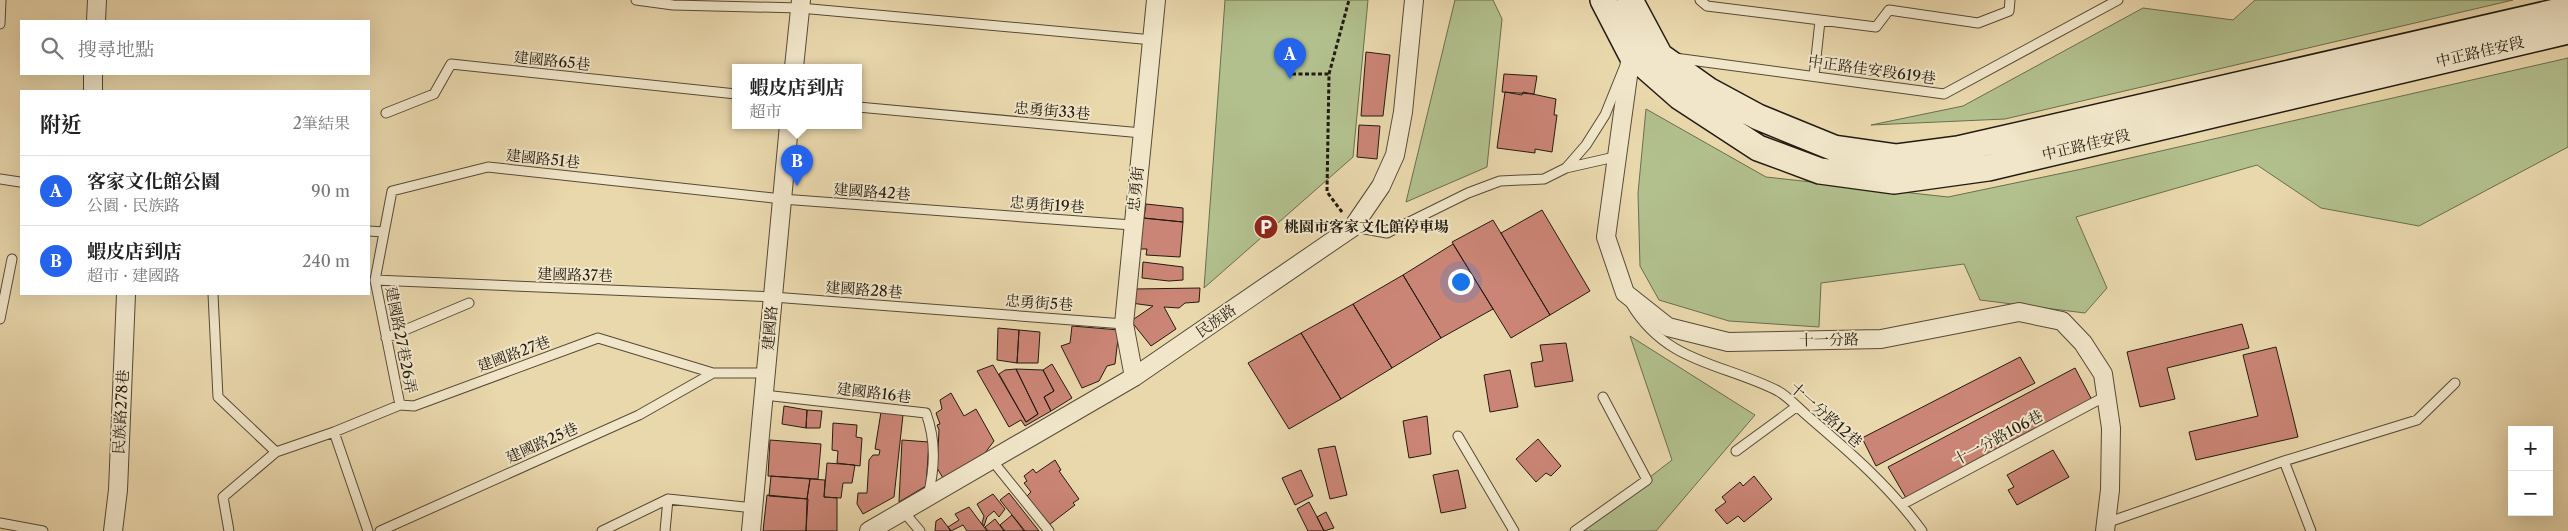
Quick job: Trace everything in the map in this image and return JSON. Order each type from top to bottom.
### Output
[{"type":"main road","points":[[1603,0],[1631,54]]},
{"type":"main road","points":[[1630,0],[1660,56]]},
{"type":"main road","name":"中正路佳安段","points":[[1660,56],[1708,90],[1758,117],[1834,148],[1897,156],[1958,149],[2568,9]]},
{"type":"main road","name":"中正路佳安段","points":[[1631,54],[1680,97],[1758,148],[1820,171],[1894,181],[1988,168],[2568,31]]},
{"type":"street","points":[[96,20],[97,0]]},
{"type":"street","name":"忠勇街","points":[[1134,377],[1124,324],[1132,225],[1156,0]]},
{"type":"street","name":"民族路","points":[[869,531],[1134,377],[1353,227],[1380,186],[1395,155],[1403,112],[1414,0]]},
{"type":"street","points":[[794,64],[800,4]]},
{"type":"street","points":[[1625,293],[1606,237],[1619,156],[1631,54]]},
{"type":"street","points":[[93,75],[93,90]]},
{"type":"street","name":"建國路","points":[[751,531],[789,129]]},
{"type":"street","name":"十一分路","points":[[1625,293],[1668,327],[1728,342],[1881,339],[2018,312],[2062,321],[2083,342],[2103,374],[2111,428],[2110,490],[2106,527]]},
{"type":"street","name":"民族路278巷","points":[[113,531],[118,490],[126,295]]},
{"type":"lane","points":[[0,24],[2,0]]},
{"type":"lane","points":[[636,0],[800,4],[971,23],[1153,40]]},
{"type":"lane","points":[[1700,0],[1707,6],[1876,27],[1889,10],[1978,23],[2009,11],[2010,0]]},
{"type":"lane","name":"中正路佳安段619巷","points":[[1631,54],[1660,56],[1944,94],[2118,0]]},
{"type":"lane","points":[[1814,76],[1820,21]]},
{"type":"lane","points":[[1566,168],[1586,146],[1605,115],[1631,54]]},
{"type":"lane","name":"建國路65巷","points":[[386,113],[434,94],[451,64],[732,94]]},
{"type":"lane","name":"忠勇街33巷","points":[[862,106],[1142,133]]},
{"type":"lane","points":[[1353,227],[1387,233],[1468,193],[1500,181],[1544,179],[1566,168],[1619,156]]},
{"type":"lane","name":"建國路51巷","points":[[375,280],[392,191],[488,167],[782,199]]},
{"type":"lane","points":[[0,179],[20,182]]},
{"type":"lane","name":"建國路42巷","points":[[782,199],[960,212]]},
{"type":"lane","name":"忠勇街19巷","points":[[960,212],[1132,225]]},
{"type":"lane","points":[[370,231],[384,232]]},
{"type":"lane","points":[[0,319],[12,258]]},
{"type":"lane","name":"建國路37巷","points":[[375,280],[773,297]]},
{"type":"lane","name":"建國路27巷26弄","points":[[375,280],[400,405]]},
{"type":"lane","name":"十一分路12巷","points":[[1625,293],[1639,317],[1660,338],[1686,356],[1780,392],[1845,448],[1903,504],[1922,531]]},
{"type":"lane","points":[[213,295],[218,397],[276,452],[223,497],[229,531]]},
{"type":"lane","name":"建國路28巷","points":[[773,297],[953,311]]},
{"type":"lane","points":[[386,338],[469,303]]},
{"type":"lane","name":"忠勇街5巷","points":[[953,311],[1124,324]]},
{"type":"lane","name":"建國路27巷","points":[[276,452],[334,432],[400,405],[414,406],[598,338],[713,373],[766,373]]},
{"type":"lane","name":"建國路25巷","points":[[380,531],[639,415],[713,373]]},
{"type":"lane","points":[[2106,527],[2284,461],[2417,420],[2455,383]]},
{"type":"lane","name":"建國路16巷","points":[[764,395],[926,413],[933,433],[932,479],[928,497]]},
{"type":"lane","name":"十一分路106巷","points":[[1903,504],[2106,396]]},
{"type":"lane","points":[[1575,531],[1647,480],[1602,397]]},
{"type":"lane","points":[[1736,450],[1796,407]]},
{"type":"lane","points":[[334,432],[368,531]]},
{"type":"lane","points":[[1458,436],[1514,531]]},
{"type":"lane","points":[[990,459],[1049,531]]},
{"type":"lane","points":[[2284,461],[2311,531]]},
{"type":"lane","points":[[602,531],[668,499],[754,508]]},
{"type":"lane","points":[[665,531],[668,499]]},
{"type":"lane","points":[[903,511],[920,531]]},
{"type":"lane","points":[[0,522],[43,531]]},
{"type":"path","points":[[1349,0],[1329,74],[1327,192],[1353,227]]},
{"type":"path","points":[[1292,74],[1329,74]]},
{"type":"green space","points":[[1225,0],[1368,0],[1353,157],[1204,288]]},
{"type":"green space","points":[[1455,0],[1493,0],[1502,19],[1487,167],[1406,202]]},
{"type":"green space","points":[[2255,0],[2513,0],[2005,119],[1871,125],[1963,106],[2143,8],[2233,20]]},
{"type":"green space","points":[[2568,58],[2568,147],[2419,226],[2321,208],[2257,165],[2076,217],[2107,288],[2085,313],[1980,300],[1964,264],[1821,283],[1819,327],[1729,321],[1659,300],[1640,266],[1638,193],[1646,109],[1766,177],[1948,197],[2082,169]]},
{"type":"green space","points":[[1630,336],[1755,415],[1656,531],[1580,531],[1672,460]]},
{"type":"building","points":[[1366,52],[1390,55],[1383,116],[1361,116]]},
{"type":"building","points":[[1504,74],[1537,76],[1534,94],[1502,92]]},
{"type":"building","points":[[1505,92],[1522,95],[1523,92],[1556,99],[1554,115],[1557,115],[1552,152],[1535,149],[1535,153],[1497,148]]},
{"type":"building","points":[[1359,125],[1380,126],[1377,159],[1357,157]]},
{"type":"building","points":[[1146,204],[1183,208],[1183,222],[1144,218]]},
{"type":"building","points":[[1542,210],[1590,291],[1550,315],[1501,233]]},
{"type":"building","points":[[1142,218],[1183,222],[1180,257],[1146,255],[1147,249],[1140,249]]},
{"type":"building","points":[[1493,220],[1550,315],[1511,338],[1452,242]]},
{"type":"building","points":[[1453,244],[1493,309],[1441,338],[1403,275]]},
{"type":"building","points":[[1143,262],[1183,267],[1183,280],[1169,281],[1142,278]]},
{"type":"building","points":[[1403,275],[1441,338],[1392,368],[1353,304]]},
{"type":"building","points":[[1200,288],[1199,302],[1185,303],[1179,308],[1164,307],[1176,329],[1151,346],[1131,321],[1153,306],[1131,303],[1134,289]]},
{"type":"building","points":[[1353,304],[1392,368],[1341,399],[1301,333]]},
{"type":"building","points":[[2242,324],[2249,348],[2167,368],[2175,399],[2140,407],[2127,352]]},
{"type":"building","points":[[1072,326],[1119,330],[1115,364],[1107,366],[1099,381],[1082,388],[1061,346],[1070,343]]},
{"type":"building","points":[[998,328],[1019,330],[1017,363],[997,360]]},
{"type":"building","points":[[1019,330],[1040,332],[1038,363],[1017,363]]},
{"type":"building","points":[[1301,333],[1341,399],[1289,429],[1248,363]]},
{"type":"building","points":[[1566,343],[1573,381],[1535,387],[1531,363],[1543,361],[1540,345]]},
{"type":"building","points":[[2276,347],[2298,437],[2196,460],[2189,432],[2258,416],[2243,355]]},
{"type":"building","points":[[2020,357],[2035,383],[1876,466],[1862,438]]},
{"type":"building","points":[[1052,364],[1072,398],[1051,411],[1044,397],[1054,391],[1043,370]]},
{"type":"building","points":[[993,365],[1026,422],[1038,414],[1016,369],[1043,370],[1054,391],[1044,397],[1051,411],[1025,426],[1021,420],[1009,427],[977,371]]},
{"type":"building","points":[[2075,368],[2092,400],[1906,498],[1888,467]]},
{"type":"building","points":[[1016,369],[1038,414],[1026,422],[999,374],[1005,370]]},
{"type":"building","points":[[1510,370],[1518,407],[1490,412],[1484,375]]},
{"type":"building","points":[[951,393],[964,416],[976,409],[994,441],[985,453],[943,478],[937,468],[939,430],[937,425],[940,424],[936,413],[942,409],[940,400]]},
{"type":"building","points":[[784,406],[807,410],[806,428],[782,424]]},
{"type":"building","points":[[807,410],[822,411],[820,428],[806,428]]},
{"type":"building","points":[[881,412],[903,415],[894,497],[863,514],[857,504],[858,493],[867,493],[869,460],[873,455],[879,455],[880,450],[875,449]]},
{"type":"building","points":[[1427,416],[1431,454],[1409,458],[1403,421]]},
{"type":"building","points":[[833,423],[857,425],[856,437],[862,438],[860,466],[837,463],[838,451],[832,450]]},
{"type":"building","points":[[1538,439],[1561,466],[1551,476],[1546,473],[1536,482],[1516,459]]},
{"type":"building","points":[[770,440],[821,444],[818,479],[768,476]]},
{"type":"building","points":[[902,440],[929,442],[926,486],[899,502]]},
{"type":"building","points":[[1335,446],[1347,495],[1330,499],[1318,449]]},
{"type":"building","points":[[2053,450],[2069,477],[2017,505],[2008,490],[2014,487],[2007,475]]},
{"type":"building","points":[[1055,460],[1061,470],[1059,471],[1079,499],[1073,503],[1075,505],[1049,525],[1027,496],[1031,492],[1024,483],[1027,481],[1024,476],[1033,469],[1036,473]]},
{"type":"building","points":[[827,463],[855,465],[852,483],[843,483],[841,498],[824,497]]},
{"type":"building","points":[[1301,470],[1313,496],[1295,505],[1282,478]]},
{"type":"building","points":[[1458,470],[1466,508],[1441,513],[1433,475]]},
{"type":"building","points":[[771,476],[810,479],[807,499],[769,496]]},
{"type":"building","points":[[1754,476],[1772,499],[1744,522],[1738,516],[1727,524],[1715,510],[1726,502],[1722,497],[1740,482],[1743,486]]},
{"type":"building","points":[[810,479],[825,480],[824,497],[837,498],[837,531],[806,531]]},
{"type":"building","points":[[1009,493],[1039,531],[1025,531],[1000,500]]},
{"type":"building","points":[[993,494],[1005,509],[999,517],[994,511],[987,517],[984,526],[982,523],[984,516],[977,504]]},
{"type":"building","points":[[767,495],[808,499],[806,531],[763,531]]},
{"type":"building","points":[[1309,502],[1324,531],[1308,531],[1297,509]]},
{"type":"building","points":[[969,507],[987,531],[967,531],[963,525],[951,531],[948,527],[959,520],[955,514]]},
{"type":"building","points":[[1326,512],[1334,528],[1324,531],[1317,517]]},
{"type":"building","points":[[1012,515],[1024,531],[1005,531],[1000,525]]},
{"type":"building","points":[[941,518],[951,531],[935,531],[936,521]]},
{"type":"building","points":[[995,519],[1004,531],[988,531],[985,527]]},
{"type":"place","name":"客家文化館公園","points":[[1290,79]]},
{"type":"place","name":"蝦皮店到店","points":[[797,186]]},
{"type":"place","name":"桃園市客家文化館停車場","points":[[1266,227]]}]
